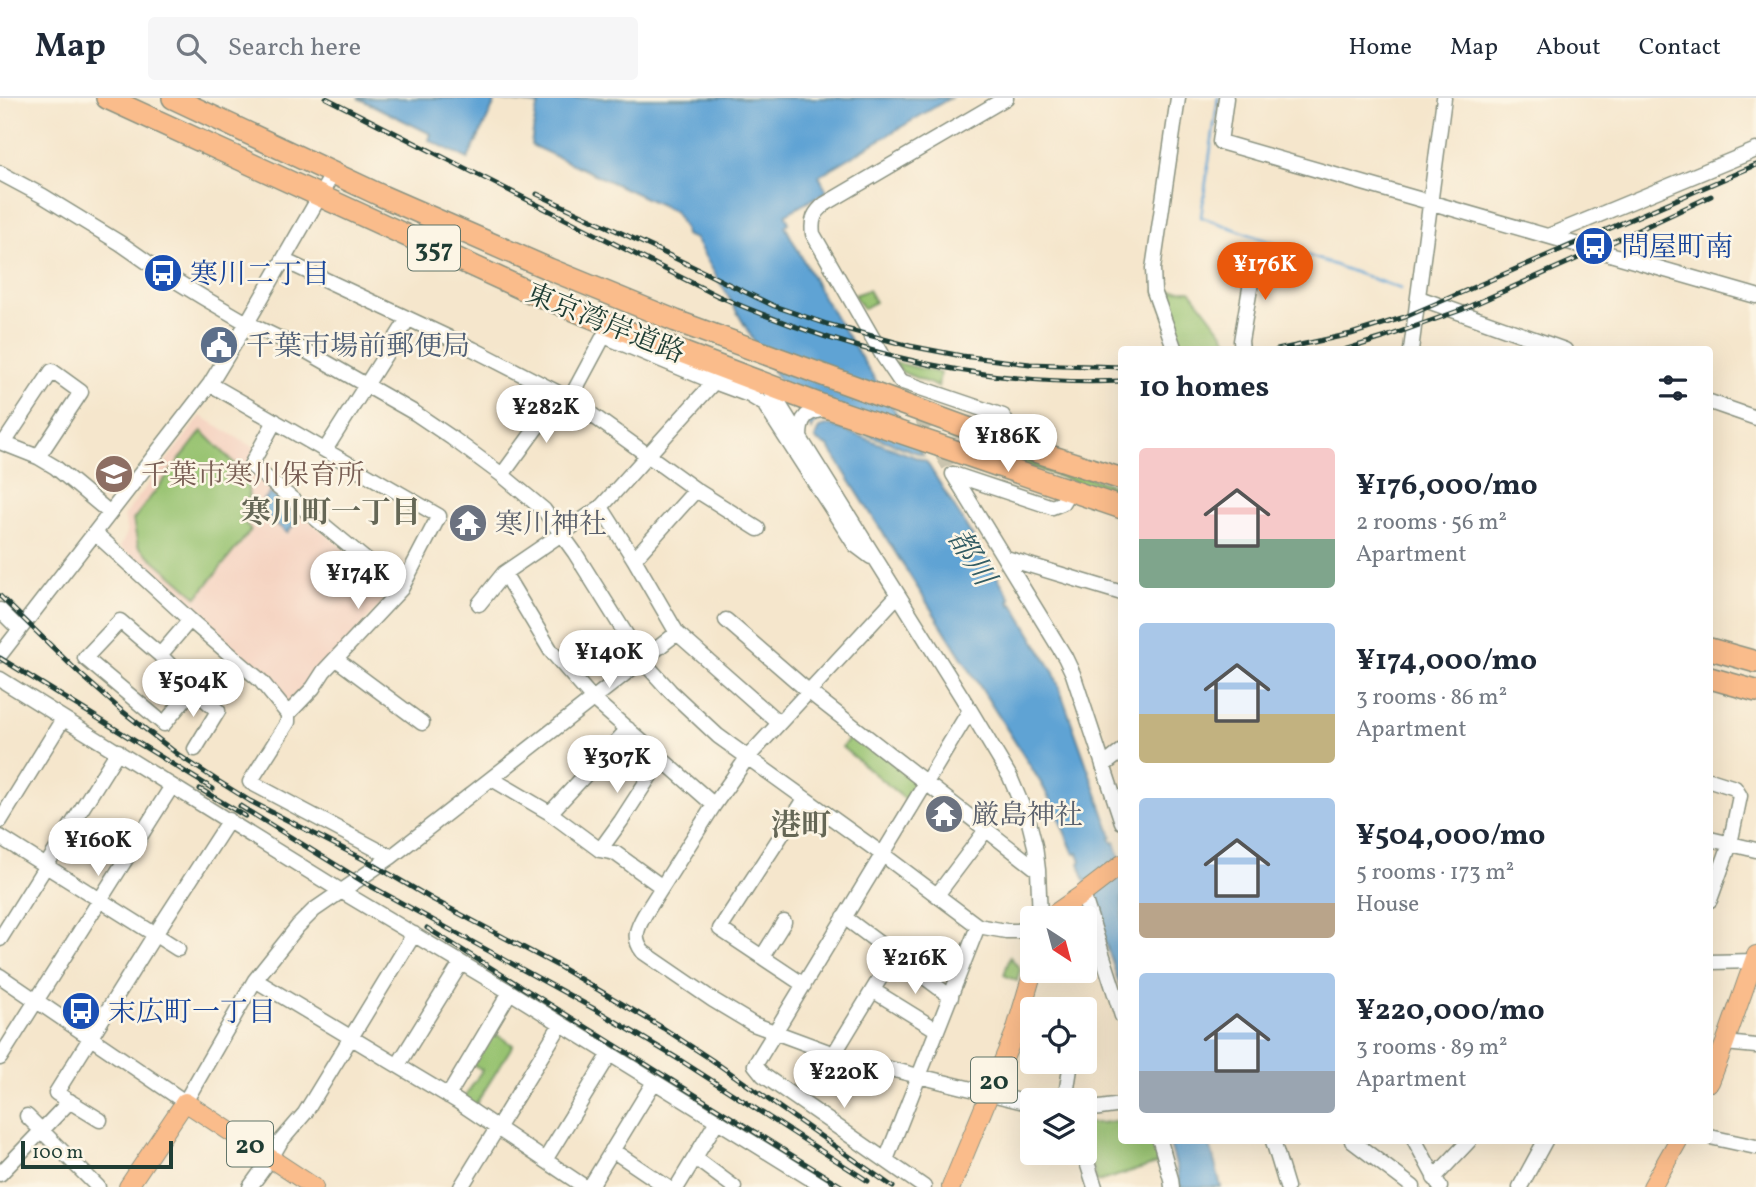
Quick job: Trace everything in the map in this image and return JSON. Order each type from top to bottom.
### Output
[{"type":"highway","name":"東京湾岸道路","points":[[107,98],[525,290],[607,331],[1118,507]]},
{"type":"highway","name":"東京湾岸道路","points":[[173,98],[382,196],[676,321],[763,353],[896,391],[1003,441],[1118,478]]},
{"type":"highway","points":[[382,196],[457,240],[681,337],[746,360],[776,388]]},
{"type":"highway","points":[[1713,650],[1756,662]]},
{"type":"highway","points":[[1713,679],[1756,691]]},
{"type":"main road","points":[[1066,906],[1118,867]]},
{"type":"main road","points":[[1713,1075],[1755,959]]},
{"type":"main road","name":"20","points":[[951,1187],[989,1093],[1020,1031]]},
{"type":"main road","points":[[128,1187],[185,1102]]},
{"type":"main road","name":"20","points":[[185,1102],[314,1187]]},
{"type":"main road","points":[[1652,1187],[1676,1144]]},
{"type":"street","points":[[896,391],[883,356],[813,233],[812,222],[816,212],[825,204],[1006,98]]},
{"type":"street","points":[[1174,346],[1154,291],[1153,269],[1178,98]]},
{"type":"street","points":[[1226,98],[1220,142],[1756,296]]},
{"type":"street","points":[[1413,346],[1444,98]]},
{"type":"street","points":[[1548,236],[1756,150]]},
{"type":"street","points":[[0,173],[79,218],[163,273],[247,323],[307,352],[415,413],[502,475],[544,510],[642,660],[688,710],[747,758],[978,926],[1006,932],[1020,930]]},
{"type":"street","points":[[0,655],[210,384],[333,173]]},
{"type":"street","points":[[1242,346],[1256,253]]},
{"type":"street","points":[[283,260],[566,396],[696,490],[758,529]]},
{"type":"street","points":[[1419,298],[1554,346]]},
{"type":"street","points":[[325,450],[408,318]]},
{"type":"street","points":[[502,475],[566,396],[607,331],[764,404],[855,545],[879,563]]},
{"type":"street","points":[[38,457],[81,392],[52,371],[2,442],[55,467],[110,513]]},
{"type":"street","points":[[479,604],[504,573],[601,507],[714,382]]},
{"type":"street","points":[[210,384],[439,516],[401,589],[324,671],[313,688],[288,714]]},
{"type":"street","points":[[776,388],[800,438],[1010,778],[1029,822],[1038,870],[1039,906]]},
{"type":"street","points":[[1713,403],[1756,418]]},
{"type":"street","points":[[800,438],[800,428],[806,415],[830,408]]},
{"type":"street","points":[[275,421],[251,465],[401,589]]},
{"type":"street","points":[[1070,491],[1062,503],[1052,507],[953,474],[1065,657],[1118,810]]},
{"type":"street","points":[[634,559],[696,490]]},
{"type":"street","points":[[601,507],[677,633],[779,723]]},
{"type":"street","points":[[95,533],[261,681],[288,714],[288,722],[250,782],[391,857]]},
{"type":"street","points":[[1006,558],[1118,592]]},
{"type":"street","points":[[504,573],[551,651],[592,698],[714,805]]},
{"type":"street","points":[[898,595],[747,758],[636,929],[638,946],[713,1000],[753,1024],[834,1054],[1020,1101]]},
{"type":"street","points":[[0,610],[19,629]]},
{"type":"street","points":[[160,655],[190,620]]},
{"type":"street","points":[[726,620],[808,691],[1038,870]]},
{"type":"street","points":[[193,689],[164,724],[85,658],[120,621],[218,711],[195,749]]},
{"type":"street","points":[[0,976],[185,1102],[255,980],[314,910],[391,857],[677,633]]},
{"type":"street","points":[[336,659],[422,723]]},
{"type":"street","points":[[0,679],[824,1187]]},
{"type":"street","points":[[924,1187],[758,1070],[755,1065],[970,710]]},
{"type":"street","points":[[0,821],[63,719]]},
{"type":"street","points":[[550,813],[628,729]]},
{"type":"street","points":[[0,939],[118,751]]},
{"type":"street","points":[[1103,766],[1118,754]]},
{"type":"street","points":[[600,850],[661,759]]},
{"type":"street","points":[[492,779],[550,813],[600,850],[615,853],[662,887]]},
{"type":"street","points":[[1713,781],[1735,788],[1740,796],[1730,844],[1713,892]]},
{"type":"street","points":[[0,1058],[172,786]]},
{"type":"street","points":[[804,985],[720,929],[805,799]]},
{"type":"street","points":[[100,1120],[56,1093],[229,820]]},
{"type":"street","points":[[937,895],[986,830]]},
{"type":"street","points":[[0,837],[178,949]]},
{"type":"street","points":[[1713,840],[1756,850]]},
{"type":"street","points":[[1083,894],[1118,1003]]},
{"type":"street","points":[[844,917],[951,997]]},
{"type":"street","points":[[762,957],[784,922]]},
{"type":"street","points":[[886,1160],[978,926]]},
{"type":"street","points":[[250,1187],[304,1113],[414,934]]},
{"type":"street","points":[[834,1054],[894,955]]},
{"type":"street","points":[[1713,962],[1755,959]]},
{"type":"street","points":[[398,1065],[461,962]]},
{"type":"street","points":[[255,980],[448,1096],[588,1187],[654,1082]]},
{"type":"street","points":[[874,991],[937,1030]]},
{"type":"street","points":[[448,1096],[510,992]]},
{"type":"street","points":[[460,1187],[561,1024]]},
{"type":"street","points":[[1726,1043],[1756,1046]]},
{"type":"street","points":[[545,1160],[610,1054]]},
{"type":"street","points":[[0,1174],[70,1101]]},
{"type":"street","points":[[1097,1108],[1118,1106]]},
{"type":"street","points":[[27,1116],[98,1187]]},
{"type":"street","points":[[677,1187],[717,1122]]},
{"type":"street","points":[[1713,1138],[1756,1147]]},
{"type":"street","points":[[1161,1144],[1172,1187]]},
{"type":"street","points":[[1274,1144],[1287,1187]]},
{"type":"street","points":[[1356,1144],[1413,1187]]},
{"type":"street","points":[[1417,1144],[1437,1182],[1467,1144]]},
{"type":"street","points":[[1520,1187],[1543,1144]]},
{"type":"street","points":[[612,1150],[667,1187]]},
{"type":"street","points":[[695,1158],[734,1187]]},
{"type":"street","points":[[1088,1165],[1095,1187]]},
{"type":"shaded area","points":[[201,416],[256,449],[246,466],[391,592],[294,702],[285,703],[256,666],[245,661],[120,547],[127,533],[124,516]]},
{"type":"green space","points":[[868,290],[875,302],[863,309],[854,295]]},
{"type":"green space","points":[[1190,290],[1232,345],[1179,346],[1156,291]]},
{"type":"green space","points":[[893,362],[940,373],[938,387],[902,372]]},
{"type":"green space","points":[[202,431],[247,476],[249,500],[241,519],[251,530],[197,597],[138,546],[133,520]]},
{"type":"green space","points":[[944,431],[1118,487],[1118,497],[949,439]]},
{"type":"green space","points":[[854,732],[912,778],[914,788],[906,800],[842,747]]},
{"type":"green space","points":[[1010,957],[1020,969],[1017,981],[1004,975]]},
{"type":"green space","points":[[491,1031],[513,1045],[474,1107],[463,1100],[482,1070],[471,1063]]},
{"type":"green space","points":[[1118,1121],[1118,1144],[1157,1144],[1163,1162],[1097,1182],[1092,1165],[1097,1165],[1097,1123]]},
{"type":"water","points":[[358,98],[950,98],[819,176],[827,191],[786,214],[789,223],[785,226],[824,299],[923,455],[826,419],[814,424],[812,430],[752,338],[695,239],[685,235],[674,211],[531,145],[539,105],[496,100],[468,159],[429,140],[431,134]]},
{"type":"water","name":"都川","points":[[830,425],[926,461],[1054,673],[1112,836],[1110,837],[1118,852],[1118,980],[1097,917],[1097,906],[1093,906],[1078,853],[1074,854],[1041,783],[828,446],[815,438],[819,428]]},
{"type":"water","points":[[270,493],[300,517],[287,533],[257,508]]},
{"type":"water","points":[[1170,1144],[1210,1144],[1221,1187],[1180,1187]]},
{"type":"waterway","points":[[1218,98],[1201,217],[1401,289]]},
{"type":"tunnel","points":[[900,381],[953,474]]},
{"type":"railway","points":[[326,98],[718,296],[766,316],[865,349],[966,371],[1018,378],[1118,381]]},
{"type":"railway","points":[[1296,346],[1351,334],[1405,317],[1756,165]]},
{"type":"railway","points":[[537,194],[774,306],[827,324],[910,346],[962,356],[1030,364],[1118,367]]},
{"type":"railway","points":[[1357,346],[1461,310],[1711,196]]},
{"type":"railway","points":[[0,596],[79,673],[180,756],[250,801],[369,862],[558,966],[663,1028],[893,1187]]},
{"type":"railway","points":[[0,658],[213,789]]},
{"type":"railway","points":[[200,789],[245,816]]},
{"type":"railway","points":[[240,806],[367,884],[598,1011],[680,1060],[868,1181]]},
{"type":"railway","points":[[427,928],[843,1187]]},
{"type":"place","name":"問屋町南","points":[[1594,246]]},
{"type":"place","name":"寒川二丁目","points":[[163,273]]},
{"type":"place","name":"千葉市場前郵便局","points":[[219,345]]},
{"type":"place","name":"千葉市寒川保育所","points":[[114,474]]},
{"type":"place","name":"寒川神社","points":[[468,523]]},
{"type":"place","name":"厳島神社","points":[[944,814]]},
{"type":"place","name":"末広町一丁目","points":[[81,1011]]},
{"type":"district","name":"寒川町一丁目","points":[[331,512]]},
{"type":"district","name":"港町","points":[[801,825]]}]
